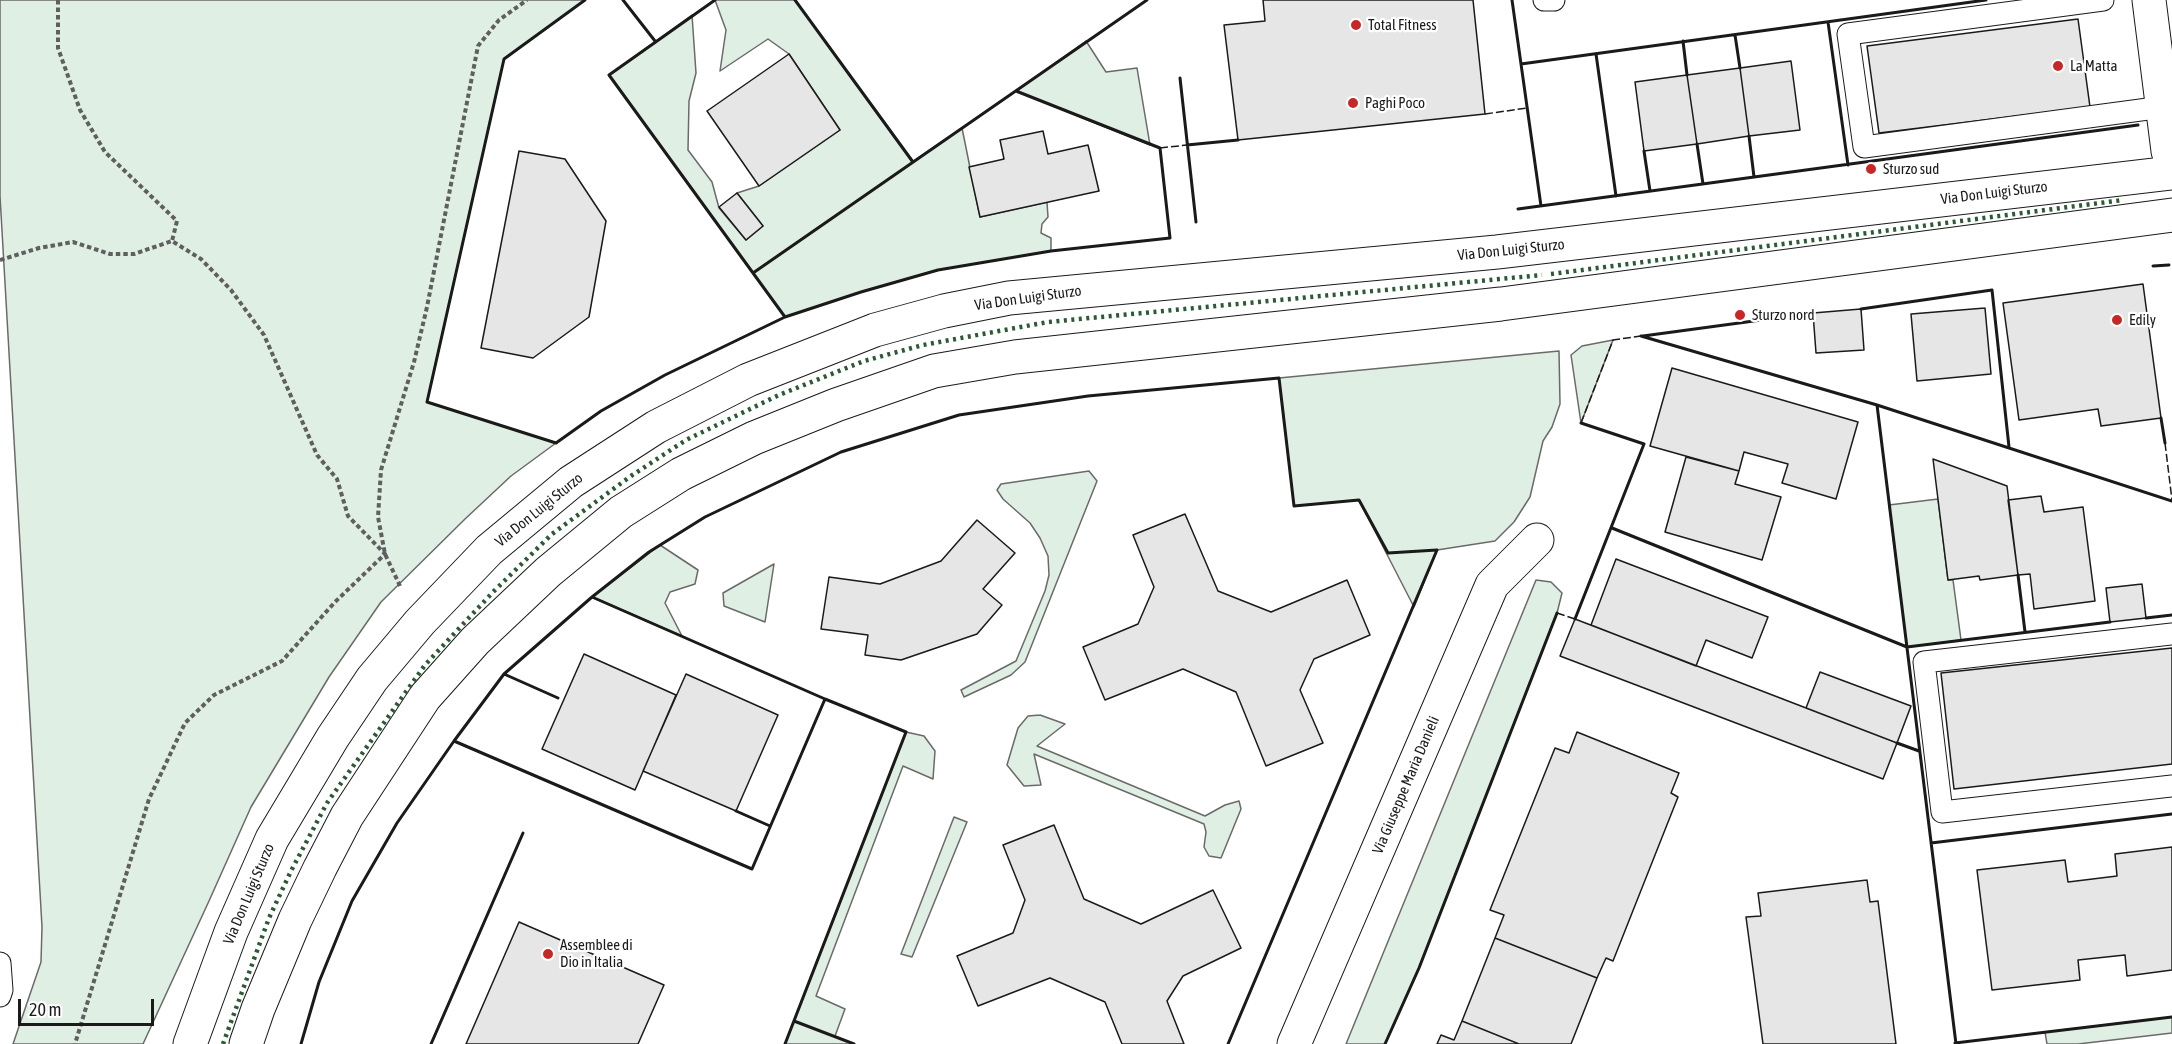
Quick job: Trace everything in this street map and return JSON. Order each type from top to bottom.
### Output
[{"type":"street","points":[[2149,0],[2168,152],[2172,163]]},
{"type":"street","name":"Via Don Luigi Sturzo","points":[[190,1044],[231,932],[272,839],[333,736],[372,679],[420,621],[489,550],[571,482],[656,427],[748,380],[875,330],[944,311],[1009,298],[1497,252],[2172,173]]},
{"type":"street","points":[[246,1044],[291,930],[320,868],[347,816],[425,697],[475,640],[548,572],[621,512],[681,474],[754,438],[836,405],[934,371],[1015,357],[1501,304],[2172,215]]},
{"type":"street","name":"Via Giuseppe Maria Danieli","points":[[1294,1044],[1492,585],[1537,540]]},
{"type":"lane","points":[[1544,0],[1554,0]]},
{"type":"lane","points":[[2103,0],[1848,34],[1864,147],[2163,107]]},
{"type":"lane","points":[[2172,634],[1924,662],[1942,812],[2172,786]]},
{"type":"lane","points":[[0,963],[1,992]]},
{"type":"path","points":[[58,0],[58,48],[80,110],[105,152],[177,221],[172,241]]},
{"type":"path","points":[[420,621],[385,555],[378,517],[381,470],[414,362],[427,307],[478,46],[499,20],[526,0]]},
{"type":"path","points":[[0,260],[39,248],[73,242],[110,254],[134,254],[172,241]]},
{"type":"path","points":[[172,241],[201,259],[231,290],[264,335],[317,455],[337,479],[348,516],[385,555]]},
{"type":"path","points":[[75,1044],[149,800],[185,723],[214,696],[282,661],[335,602],[385,555]]},
{"type":"green space","points":[[0,0],[585,0],[504,59],[427,402],[556,443],[511,476],[381,602],[329,677],[251,807],[143,1044],[13,1044],[41,962],[42,927],[0,196]]},
{"type":"green space","points":[[715,0],[795,0],[912,162],[962,128],[980,217],[1047,202],[1048,217],[1042,224],[1041,233],[1051,238],[1051,251],[938,270],[785,317],[609,75],[692,15],[696,73],[689,101],[688,150],[712,182],[719,208],[746,240],[763,226],[737,193],[759,186],[840,130],[789,54],[768,39],[720,71],[726,30]]},
{"type":"green space","points":[[1086,41],[1106,72],[1137,68],[1150,145],[1016,91]]},
{"type":"green space","points":[[1613,340],[1581,423],[1571,355],[1582,346]]},
{"type":"green space","points":[[1559,351],[1560,404],[1552,427],[1543,441],[1530,497],[1514,522],[1495,541],[1437,550],[1414,607],[1359,500],[1294,506],[1279,378]]},
{"type":"green space","points":[[1089,471],[1097,481],[1025,662],[1011,675],[964,697],[961,690],[1016,661],[1045,591],[1049,575],[1048,556],[1040,538],[1030,523],[1003,499],[997,490],[1001,484]]},
{"type":"green space","points":[[1938,499],[1948,580],[1953,580],[1961,640],[1907,647],[1889,505]]},
{"type":"green space","points":[[660,545],[698,570],[695,584],[670,592],[665,603],[682,636],[592,597]]},
{"type":"green space","points":[[774,564],[765,622],[724,606],[723,593]]},
{"type":"green space","points":[[1536,580],[1551,582],[1562,593],[1557,613],[1419,968],[1385,1044],[1346,1044]]},
{"type":"green space","points":[[1040,715],[1065,724],[1037,746],[1205,816],[1225,805],[1239,801],[1241,809],[1221,858],[1209,856],[1204,847],[1206,832],[1204,824],[1034,754],[1041,785],[1024,786],[1007,765],[1018,728],[1028,716]]},
{"type":"green space","points":[[906,732],[924,736],[935,751],[933,779],[903,766],[816,996],[845,1009],[835,1036],[854,1044],[785,1044]]},
{"type":"green space","points":[[954,817],[967,822],[912,957],[901,954]]},
{"type":"green space","points":[[2172,1017],[2172,1033],[2078,1044],[2047,1044],[2045,1032]]},
{"type":"building","points":[[1263,0],[1473,0],[1485,114],[1238,140],[1224,25],[1265,21]]},
{"type":"building","points":[[2078,19],[2090,107],[1879,133],[1867,46]]},
{"type":"building","points":[[789,54],[840,130],[759,186],[707,111]]},
{"type":"building","points":[[1791,61],[1800,130],[1749,136],[1740,68]]},
{"type":"building","points":[[1740,68],[1749,136],[1697,144],[1687,75]]},
{"type":"building","points":[[1687,75],[1697,144],[1644,151],[1635,82]]},
{"type":"building","points":[[1043,131],[1048,154],[1088,145],[1099,191],[980,217],[969,167],[1004,159],[1000,140]]},
{"type":"building","points":[[519,151],[565,159],[606,221],[589,317],[533,358],[481,348]]},
{"type":"building","points":[[737,193],[763,226],[746,240],[719,207]]},
{"type":"building","points":[[2143,284],[2161,418],[2101,426],[2098,409],[2019,420],[2003,303]]},
{"type":"building","points":[[1985,308],[1991,374],[1917,381],[1911,314]]},
{"type":"building","points":[[1861,309],[1864,350],[1816,353],[1813,313]]},
{"type":"building","points":[[1672,368],[1858,422],[1836,499],[1782,483],[1788,464],[1744,452],[1739,471],[1650,446]]},
{"type":"building","points":[[1686,457],[1739,471],[1735,484],[1781,497],[1762,560],[1665,532]]},
{"type":"building","points":[[1933,459],[2007,486],[2018,575],[1980,580],[1979,576],[1948,580]]},
{"type":"building","points":[[2041,496],[2044,512],[2083,507],[2095,601],[2034,609],[2030,574],[2018,575],[2008,500]]},
{"type":"building","points":[[1185,514],[1218,591],[1271,612],[1347,580],[1370,635],[1314,659],[1300,690],[1323,743],[1266,766],[1236,692],[1183,669],[1105,700],[1083,647],[1138,624],[1154,587],[1133,535]]},
{"type":"building","points":[[977,520],[1015,553],[983,589],[1002,605],[977,634],[901,660],[865,655],[868,635],[821,629],[829,577],[880,584],[941,561]]},
{"type":"building","points":[[1616,559],[1768,617],[1752,658],[1706,640],[1696,666],[1591,625]]},
{"type":"building","points":[[2142,584],[2146,618],[2110,622],[2106,588]]},
{"type":"building","points":[[1575,619],[1897,743],[1883,779],[1560,656]]},
{"type":"building","points":[[2172,648],[2172,764],[1954,789],[1941,673]]},
{"type":"building","points":[[584,654],[676,695],[635,790],[542,749]]},
{"type":"building","points":[[1820,672],[1911,706],[1897,743],[1806,708]]},
{"type":"building","points":[[686,674],[778,715],[736,811],[643,771]]},
{"type":"building","points":[[1577,732],[1679,773],[1671,793],[1678,797],[1613,961],[1606,958],[1597,978],[1495,938],[1504,915],[1490,910],[1555,748],[1569,753]]},
{"type":"building","points":[[1054,825],[1084,899],[1141,924],[1213,890],[1241,948],[1183,976],[1167,1001],[1184,1044],[1122,1044],[1105,1002],[1050,978],[978,1006],[957,956],[1013,933],[1025,900],[1003,845]]},
{"type":"building","points":[[2172,847],[2172,970],[2127,976],[2125,955],[2078,960],[2080,980],[1992,990],[1977,870],[2065,860],[2068,882],[2117,876],[2115,854]]},
{"type":"building","points":[[1867,880],[1870,902],[1878,901],[1896,1044],[1763,1044],[1746,917],[1761,916],[1758,893]]},
{"type":"building","name":"Assemblee di Dio in Italia","points":[[519,922],[664,985],[638,1044],[466,1044]]},
{"type":"building","points":[[1495,938],[1597,978],[1571,1044],[1519,1044],[1462,1021]]},
{"type":"building","points":[[1462,1021],[1519,1044],[1437,1044],[1441,1035],[1454,1040]]},
{"type":"hedge","points":[[1551,274],[2123,200]]},
{"type":"hedge","points":[[223,1044],[269,918],[327,803],[425,665],[493,592],[552,534],[631,476],[686,440],[779,395],[864,361],[923,345],[1048,322],[1542,275]]},
{"type":"fence","points":[[1485,114],[1527,108]]},
{"type":"fence","points":[[1160,148],[1187,145]]},
{"type":"fence","points":[[1581,423],[1613,340],[1641,336]]},
{"type":"fence","points":[[2165,443],[2172,500]]},
{"type":"fence","points":[[1557,613],[1575,619]]},
{"type":"wall","points":[[585,0],[504,59],[427,402],[556,443],[601,411],[665,375],[785,317],[938,270],[1051,251],[1170,238],[1160,148],[1016,91]]},
{"type":"wall","points":[[623,0],[655,41]]},
{"type":"wall","points":[[715,0],[609,75],[785,317]]},
{"type":"wall","points":[[795,0],[913,162]]},
{"type":"wall","points":[[753,273],[1147,0]]},
{"type":"wall","points":[[1512,0],[1541,206]]},
{"type":"wall","points":[[1521,64],[1986,0]]},
{"type":"wall","points":[[1828,22],[1848,165]]},
{"type":"wall","points":[[1735,35],[1740,68]]},
{"type":"wall","points":[[1683,41],[1687,75]]},
{"type":"wall","points":[[1596,54],[1616,196]]},
{"type":"wall","points":[[1180,78],[1196,222]]},
{"type":"wall","points":[[1518,209],[2138,125]]},
{"type":"wall","points":[[1749,136],[1754,177]]},
{"type":"wall","points":[[1187,145],[1238,140]]},
{"type":"wall","points":[[1697,144],[1703,184]]},
{"type":"wall","points":[[1644,151],[1650,191]]},
{"type":"wall","points":[[2153,266],[2169,265]]},
{"type":"wall","points":[[1861,309],[1992,290],[2009,447]]},
{"type":"wall","points":[[1643,336],[1813,313]]},
{"type":"wall","points":[[1641,336],[1877,405],[2172,501]]},
{"type":"wall","points":[[301,1044],[319,982],[352,901],[397,823],[454,741],[504,674],[592,597],[649,552],[705,517],[841,452],[959,415],[1088,396],[1279,378],[1294,506],[1359,500],[1388,553],[1437,550],[1228,1044]]},
{"type":"wall","points":[[1877,405],[1956,1044]]},
{"type":"wall","points":[[2161,418],[2165,443]]},
{"type":"wall","points":[[1575,619],[1644,444],[1581,423]]},
{"type":"wall","points":[[1612,528],[1907,647],[2110,622]]},
{"type":"wall","points":[[2018,575],[2025,632]]},
{"type":"wall","points":[[592,597],[906,732],[785,1044]]},
{"type":"wall","points":[[1385,1044],[1419,968],[1557,613]]},
{"type":"wall","points":[[2146,618],[2172,615]]},
{"type":"wall","points":[[504,674],[558,698]]},
{"type":"wall","points":[[454,741],[752,869],[825,699]]},
{"type":"wall","points":[[1897,743],[1919,751]]},
{"type":"wall","points":[[736,811],[770,826]]},
{"type":"wall","points":[[1931,843],[2172,814]]},
{"type":"wall","points":[[431,1044],[523,833]]},
{"type":"wall","points":[[1955,1043],[2172,1017]]},
{"type":"wall","points":[[794,1021],[854,1044]]},
{"type":"place","name":"Total Fitness","points":[[1356,25]]},
{"type":"place","name":"La Matta","points":[[2058,66]]},
{"type":"place","name":"Paghi Poco","points":[[1353,103]]},
{"type":"place","name":"Sturzo sud","points":[[1871,169]]},
{"type":"place","name":"Sturzo nord","points":[[1740,315]]},
{"type":"place","name":"Edily","points":[[2117,320]]},
{"type":"place","name":"Assemblee di Dio in Italia","points":[[548,954]]}]
